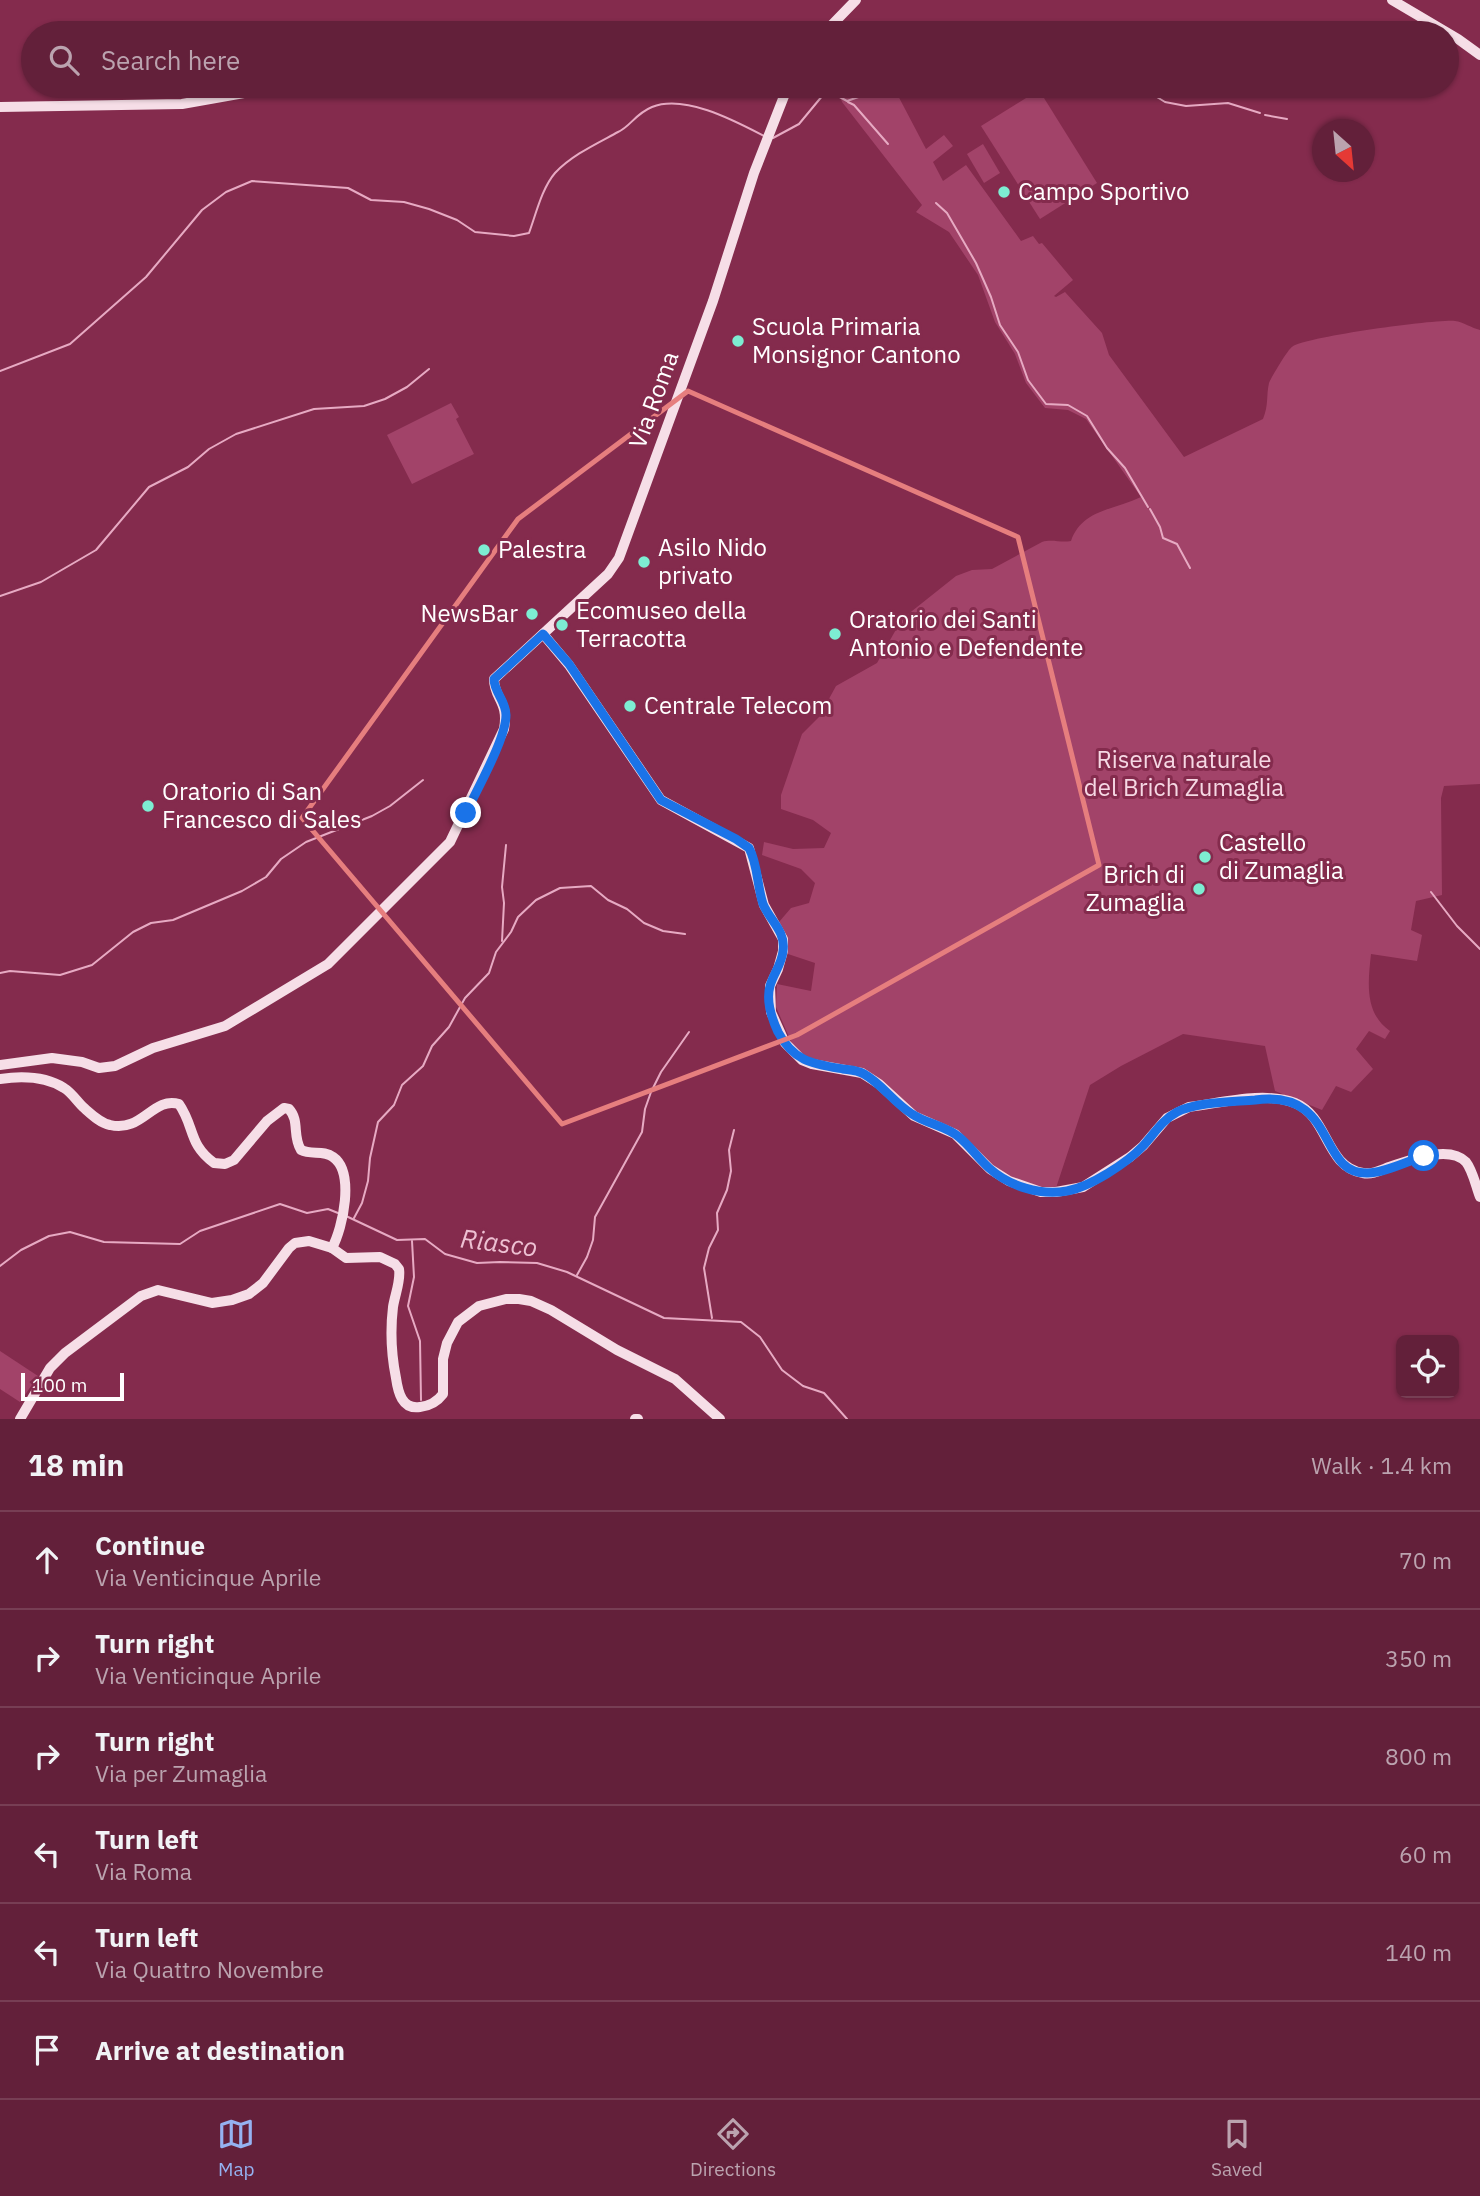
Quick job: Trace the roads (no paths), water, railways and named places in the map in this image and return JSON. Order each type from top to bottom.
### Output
[{"type":"street","points":[[836,21],[856,0]]},
{"type":"street","points":[[1392,0],[1428,21]]},
{"type":"street","points":[[1459,40],[1480,55]]},
{"type":"street","points":[[0,107],[182,104],[216,98]]},
{"type":"street","name":"Via Roma","points":[[0,1065],[52,1058],[82,1062],[99,1068],[115,1066],[153,1048],[225,1026],[335,959],[378,911],[440,853],[458,829],[504,729],[506,710],[494,679],[608,575],[619,558],[713,301],[767,137],[783,98]]},
{"type":"street","points":[[543,634],[569,664],[661,800],[749,848],[764,905],[783,939],[778,969],[770,985],[771,1012],[785,1042],[802,1059],[812,1064],[862,1073],[879,1084],[914,1116],[955,1134],[990,1169],[1009,1181],[1041,1192],[1083,1187],[1119,1165],[1143,1146],[1158,1128],[1178,1111],[1189,1107],[1273,1098],[1304,1107],[1321,1127],[1337,1159],[1358,1172],[1375,1173],[1436,1154],[1457,1157],[1465,1162],[1480,1197]]},
{"type":"street","points":[[0,1079],[25,1076],[54,1083],[65,1088],[93,1116],[108,1125],[133,1125],[163,1103],[179,1104],[197,1147],[214,1163],[225,1164],[234,1160],[274,1114],[284,1108],[289,1109],[296,1120],[296,1143],[301,1150],[332,1156],[344,1169],[344,1206],[338,1235],[332,1248]]},
{"type":"street","points":[[20,1419],[50,1368],[65,1353],[141,1296],[158,1290],[212,1303],[232,1300],[249,1294],[263,1283],[289,1248],[296,1243],[309,1241],[332,1248],[346,1258],[380,1257],[399,1269],[390,1355],[400,1397],[410,1407],[417,1408],[434,1403],[443,1394],[443,1359],[447,1343],[458,1322],[479,1306],[506,1299],[519,1299],[551,1310],[617,1350],[675,1379],[720,1419]]},
{"type":"waterway","points":[[773,138],[799,124],[821,98]]},
{"type":"waterway","points":[[842,98],[847,101],[856,98]]},
{"type":"waterway","points":[[1158,98],[1186,106],[1228,103],[1260,113]]},
{"type":"waterway","points":[[848,102],[854,105],[888,144]]},
{"type":"waterway","points":[[0,371],[70,344],[146,277],[202,210],[226,192],[252,181],[348,188],[371,200],[404,202],[429,209],[457,220],[475,232],[514,236],[529,233],[546,186],[555,173],[585,150],[622,129],[652,107],[665,104],[694,107],[725,117],[764,136]]},
{"type":"waterway","points":[[1265,115],[1287,119]]},
{"type":"waterway","points":[[936,203],[947,213],[976,263],[1000,325],[1018,352],[1028,380],[1046,404],[1068,405],[1087,416],[1107,448],[1125,468],[1148,507]]},
{"type":"waterway","points":[[0,596],[41,582],[96,550],[149,487],[188,467],[209,449],[236,434],[314,409],[364,406],[385,399],[407,387],[429,369]]},
{"type":"waterway","points":[[1150,509],[1163,538],[1177,544],[1190,568]]},
{"type":"waterway","points":[[0,973],[10,971],[60,975],[92,965],[133,932],[151,923],[173,920],[242,891],[266,877],[281,859],[306,842],[372,816],[390,806],[423,780]]},
{"type":"waterway","points":[[502,941],[502,887],[506,845]]},
{"type":"waterway","points":[[354,1218],[362,1203],[368,1181],[378,1122],[394,1105],[402,1085],[423,1066],[432,1046],[449,1027],[465,998],[489,973],[496,952],[518,917],[536,900],[560,888],[591,886],[644,923],[663,931],[685,934]]},
{"type":"waterway","points":[[1431,892],[1457,926],[1480,949]]},
{"type":"waterway","points":[[577,1275],[593,1240],[595,1217],[642,1132],[645,1109],[651,1092],[661,1072],[689,1032]]},
{"type":"waterway","points":[[712,1318],[704,1268],[709,1248],[718,1230],[717,1213],[727,1190],[731,1171],[729,1150],[734,1130]]},
{"type":"waterway","name":"Riasco","points":[[0,1266],[21,1250],[49,1236],[70,1232],[104,1242],[180,1244],[200,1231],[280,1204],[307,1213],[328,1209],[338,1213]]},
{"type":"waterway","name":"Riasco","points":[[346,1216],[397,1240],[425,1239],[445,1254],[477,1263],[537,1263],[567,1272],[664,1318],[741,1322],[760,1337],[782,1370],[803,1386],[824,1393],[847,1419]]},
{"type":"waterway","points":[[412,1241],[414,1277],[408,1306],[420,1341],[421,1400]]},
{"type":"place","name":"Campo Sportivo","points":[[1004,192]]},
{"type":"place","name":"Scuola Primaria Monsignor Cantono","points":[[738,341]]},
{"type":"place","name":"Palestra","points":[[484,550]]},
{"type":"place","name":"Asilo Nido privato","points":[[644,562]]},
{"type":"place","name":"NewsBar","points":[[532,614]]},
{"type":"place","name":"Ecomuseo della Terracotta","points":[[562,625]]},
{"type":"place","name":"Oratorio dei Santi Antonio e Defendente","points":[[835,634]]},
{"type":"place","name":"Centrale Telecom","points":[[630,706]]},
{"type":"place","name":"Oratorio di San Francesco di Sales","points":[[148,806]]},
{"type":"place","name":"Castello di Zumaglia","points":[[1205,857]]},
{"type":"place","name":"Brich di Zumaglia","points":[[1199,889]]},
{"type":"park label","name":"Riserva naturale del Brich Zumaglia","points":[[1184,774]]}]
